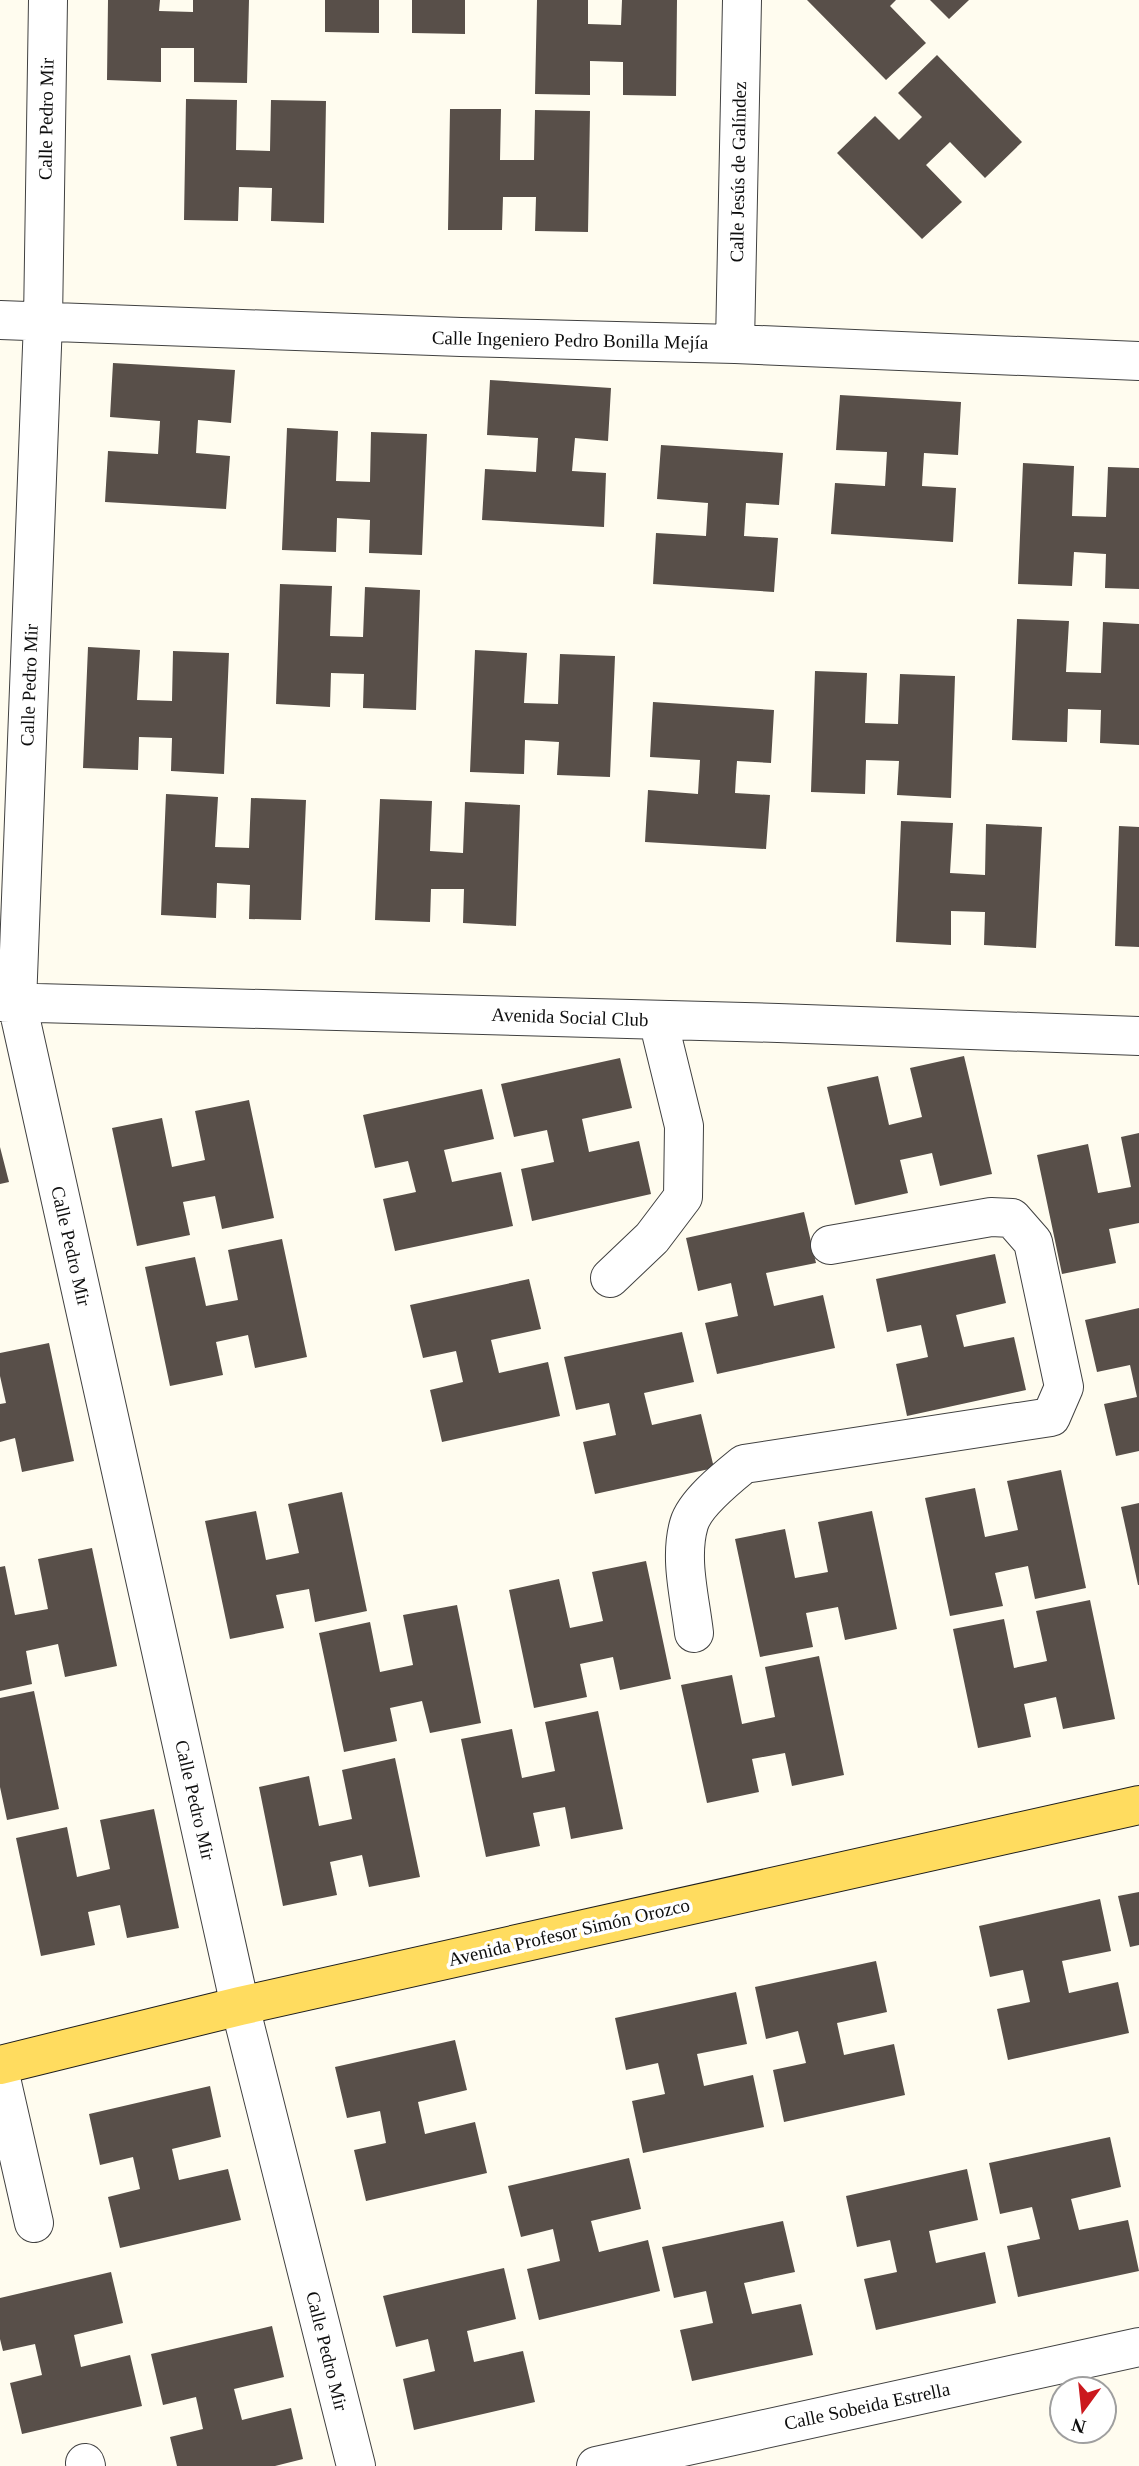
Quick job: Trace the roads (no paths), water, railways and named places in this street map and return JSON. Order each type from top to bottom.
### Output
[{"type":"main road","name":"Avenida Profesor Simón Orozco","points":[[0,2065],[240,2006],[1139,1805]]},
{"type":"street","name":"Calle Pedro Mir","points":[[48,0],[43,321],[8,1003],[240,2006],[356,2466]]},
{"type":"street","name":"Calle Jesús de Galíndez","points":[[735,344],[742,0]]},
{"type":"street","name":"Calle Ingeniero Pedro Bonilla Mejía","points":[[0,320],[461,338],[735,344],[1139,361]]},
{"type":"street","name":"Avenida Social Club","points":[[8,1003],[1139,1036]]},
{"type":"street","points":[[610,1278],[652,1238],[683,1196],[684,1126],[658,1020]]},
{"type":"street","points":[[694,1633],[685,1556],[689,1521],[715,1488],[744,1464],[1051,1417],[1064,1387],[1033,1242],[1012,1218],[991,1217],[830,1245]]},
{"type":"street","points":[[0,2074],[34,2223]]},
{"type":"street","name":"Calle Sobeida Estrella","points":[[596,2466],[1139,2347]]}]
